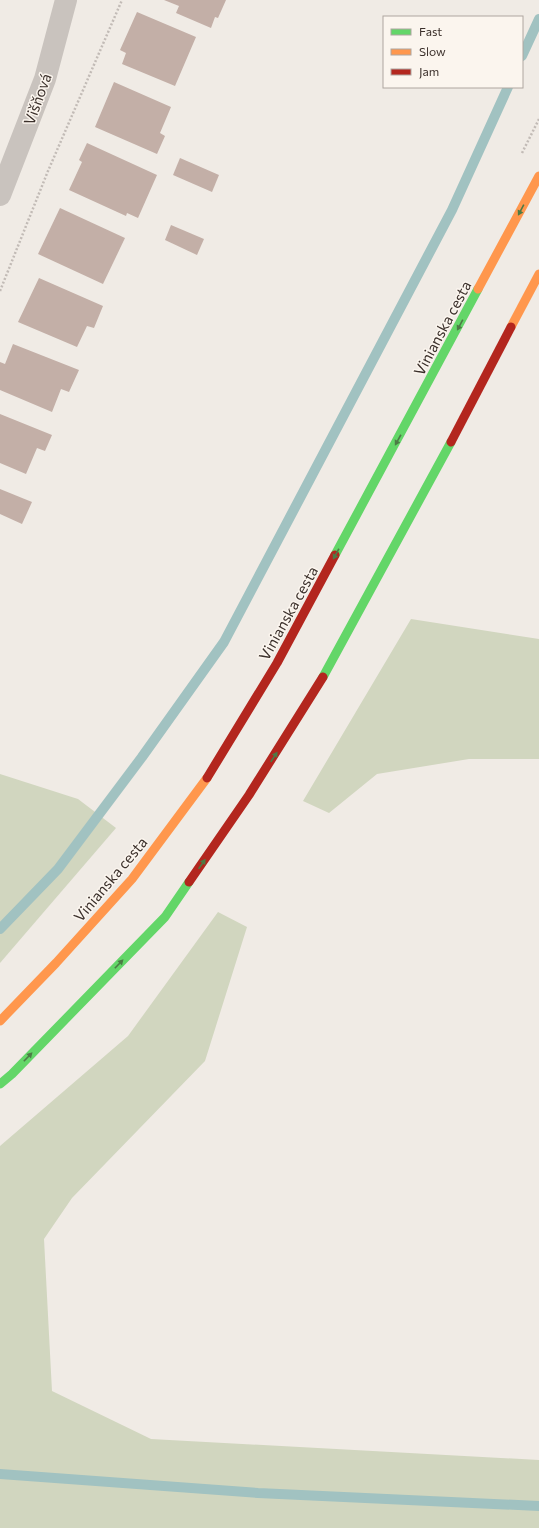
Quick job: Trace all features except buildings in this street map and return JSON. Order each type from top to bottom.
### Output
[{"type":"main road","name":"Vinianska cesta","points":[[0,1021],[56,963],[132,879],[207,779],[277,663],[539,176]]},
{"type":"main road","points":[[0,1084],[12,1074],[165,917],[249,795],[313,696],[539,274]]},
{"type":"street","name":"Višňová","points":[[0,195],[45,79],[66,0]]},
{"type":"path","points":[[0,291],[48,171],[122,0]]},
{"type":"path","points":[[520,155],[539,119]]},
{"type":"green space","points":[[411,619],[539,639],[539,759],[469,759],[377,774],[329,813],[303,801]]},
{"type":"green space","points":[[0,774],[78,799],[116,828],[0,963]]},
{"type":"green space","points":[[218,912],[247,927],[205,1061],[72,1198],[44,1239],[52,1391],[151,1439],[539,1460],[539,1528],[0,1528],[0,1146],[128,1036]]},
{"type":"waterway","points":[[523,54],[539,19]]},
{"type":"waterway","points":[[0,929],[58,869],[142,757],[224,642],[452,210],[508,88]]},
{"type":"waterway","points":[[0,1474],[258,1493],[539,1506]]},
{"type":"traffic: fast","points":[[335,555],[478,289]]},
{"type":"traffic: fast","points":[[323,677],[451,442]]},
{"type":"traffic: fast","points":[[0,1084],[12,1074],[165,917],[189,882]]},
{"type":"traffic: slow","points":[[478,289],[539,176]]},
{"type":"traffic: slow","points":[[511,327],[539,274]]},
{"type":"traffic: slow","points":[[0,1021],[56,963],[132,879],[207,778]]},
{"type":"traffic: jam","points":[[451,442],[511,327]]},
{"type":"traffic: jam","points":[[207,778],[277,663],[335,555]]},
{"type":"traffic: jam","points":[[189,882],[249,795],[323,677]]}]
